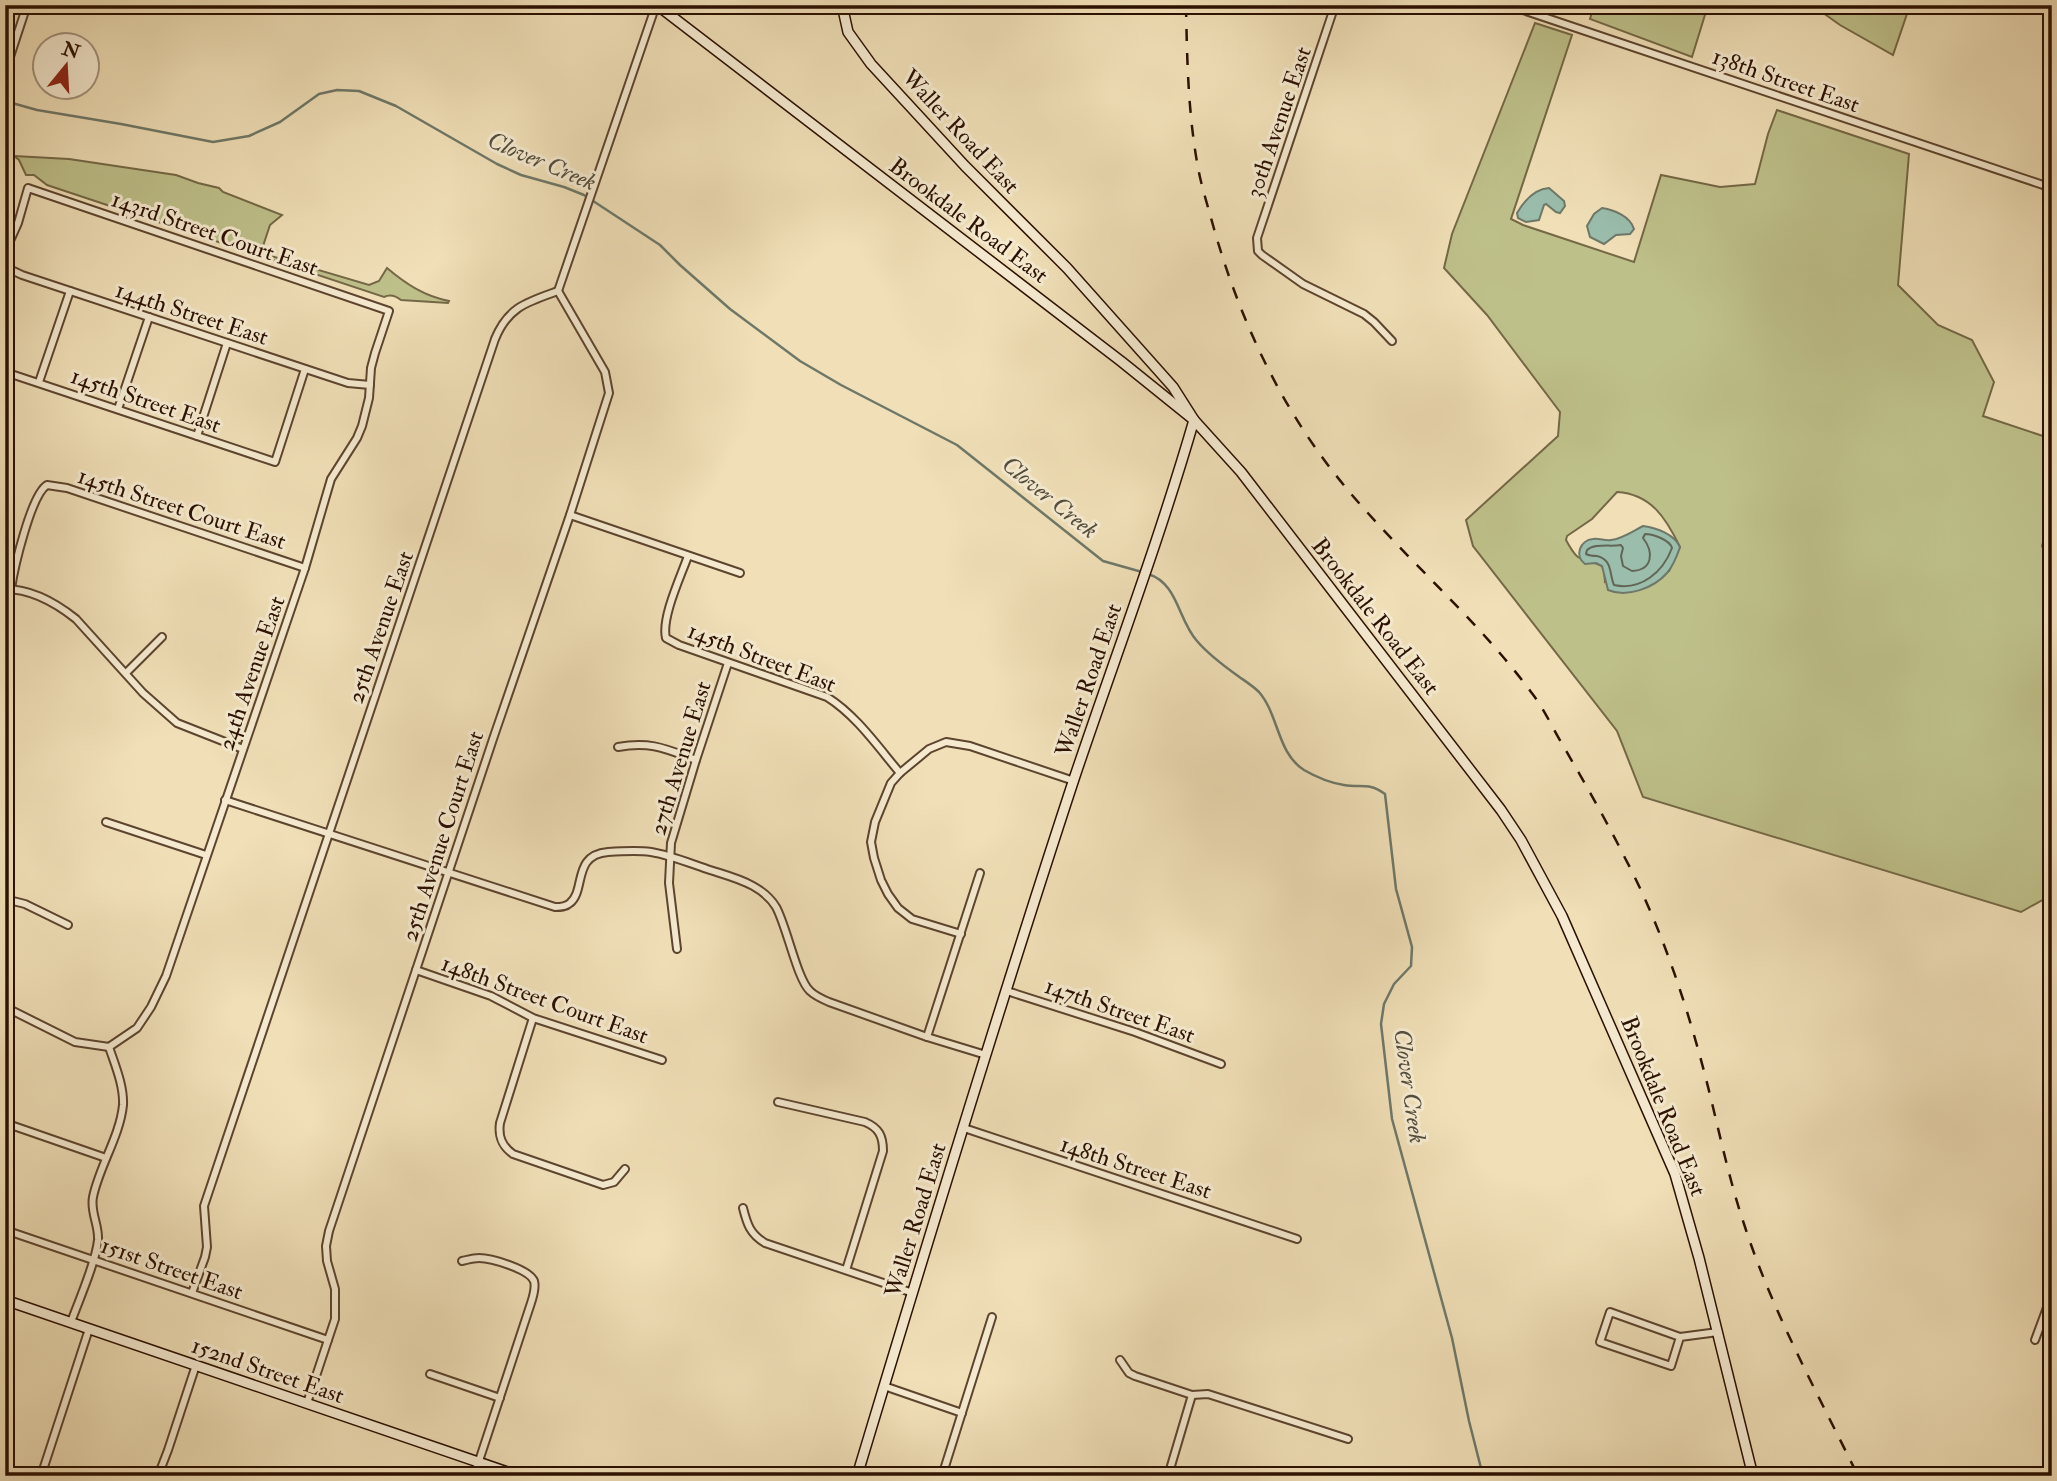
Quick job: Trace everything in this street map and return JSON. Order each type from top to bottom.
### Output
[{"type":"main road","name":"Brookdale Road East","points":[[657,5],[1040,298],[1194,420],[1241,472],[1501,810],[1527,850],[1567,925],[1675,1174],[1693,1233],[1753,1476]]},
{"type":"main road","name":"Waller Road East","points":[[842,5],[848,32],[871,64],[965,166],[1074,276],[1173,387],[1194,420],[986,1055],[857,1476]]},
{"type":"main road","name":"152nd Street East","points":[[5,1300],[519,1476]]},
{"type":"street","points":[[5,72],[27,5]]},
{"type":"street","points":[[558,291],[657,5]]},
{"type":"street","name":"30th Avenue East","points":[[1335,5],[1257,238],[1258,251],[1304,284],[1364,314],[1392,341]]},
{"type":"street","name":"138th Street East","points":[[1508,5],[2052,188]]},
{"type":"street","name":"143rd Street Court East","points":[[5,252],[18,223],[28,188],[389,311]]},
{"type":"street","name":"144th Street East","points":[[5,267],[348,383],[370,385]]},
{"type":"street","points":[[39,382],[70,291]]},
{"type":"street","name":"25th Avenue Court East","points":[[307,1403],[335,1320],[336,1301],[327,1261],[329,1231],[603,415],[609,387],[605,372],[558,291]]},
{"type":"street","name":"25th Avenue East","points":[[192,1293],[207,1247],[204,1206],[500,327],[514,310],[558,291]]},
{"type":"street","name":"24th Avenue East","points":[[109,1047],[136,1028],[162,987],[305,568],[331,479],[358,438],[366,412],[374,353],[389,311]]},
{"type":"street","points":[[118,409],[149,317]]},
{"type":"street","points":[[197,436],[227,343]]},
{"type":"street","name":"145th Street East","points":[[5,372],[275,462],[305,369]]},
{"type":"street","name":"145th Street Court East","points":[[8,589],[37,494],[47,485],[66,488],[305,568]]},
{"type":"street","points":[[570,515],[740,573]]},
{"type":"street","name":"145th Street East","points":[[688,556],[668,615],[664,631],[666,638],[728,663],[813,691],[833,701],[855,721],[900,773]]},
{"type":"street","points":[[8,589],[48,600],[66,611],[143,693],[177,723],[243,749]]},
{"type":"street","points":[[126,673],[162,637]]},
{"type":"street","name":"27th Avenue East","points":[[677,949],[669,883],[669,856],[676,823],[728,663]]},
{"type":"street","points":[[5,714],[9,723],[9,737],[5,747]]},
{"type":"street","points":[[961,934],[912,919],[898,908],[881,880],[872,850],[873,831],[887,792],[900,773],[937,744],[955,742],[1074,781]]},
{"type":"street","points":[[618,747],[650,745],[696,760]]},
{"type":"street","points":[[225,800],[555,907],[564,906],[574,899],[584,867],[593,856],[607,852],[650,852],[669,856],[747,883],[769,898],[776,908],[810,991],[829,1002],[986,1055]]},
{"type":"street","points":[[106,821],[206,855]]},
{"type":"street","points":[[927,1037],[980,873]]},
{"type":"street","points":[[5,899],[32,906],[68,925]]},
{"type":"street","name":"148th Street Court East","points":[[416,970],[491,996],[533,1018],[662,1060]]},
{"type":"street","name":"147th Street East","points":[[1007,991],[1222,1063]]},
{"type":"street","points":[[5,1007],[75,1042],[109,1047],[115,1063],[123,1104],[93,1196],[92,1211],[98,1240],[71,1322]]},
{"type":"street","points":[[533,1018],[500,1122],[499,1135],[503,1146],[513,1154],[603,1185],[614,1182],[625,1169]]},
{"type":"street","points":[[778,1102],[865,1122],[880,1133],[883,1151],[846,1270]]},
{"type":"street","points":[[5,1124],[106,1158]]},
{"type":"street","name":"148th Street East","points":[[964,1128],[1297,1239]]},
{"type":"street","points":[[743,1208],[748,1226],[756,1238],[765,1243],[913,1293]]},
{"type":"street","name":"151st Street East","points":[[5,1230],[328,1340]]},
{"type":"street","points":[[462,1261],[488,1259],[523,1271],[534,1281],[531,1303],[474,1476]]},
{"type":"street","points":[[2035,1340],[2052,1294]]},
{"type":"street","points":[[1680,1337],[1671,1366],[1600,1342],[1610,1312],[1680,1337],[1718,1332]]},
{"type":"street","points":[[942,1476],[992,1317]]},
{"type":"street","points":[[41,1476],[89,1329]]},
{"type":"street","points":[[1120,1360],[1129,1373],[1135,1376],[1192,1395],[1209,1394],[1348,1439]]},
{"type":"street","points":[[158,1476],[196,1365]]},
{"type":"street","points":[[430,1374],[500,1398]]},
{"type":"street","points":[[884,1386],[962,1413]]},
{"type":"street","points":[[1168,1476],[1192,1395]]},
{"type":"green space","points":[[1594,5],[1708,5],[1692,57],[1590,19]]},
{"type":"green space","points":[[1812,5],[1910,5],[1893,55],[1840,25]]},
{"type":"green space","points":[[1535,23],[1572,35],[1511,219],[1523,225],[1634,262],[1661,175],[1720,187],[1755,184],[1777,110],[1909,154],[1898,285],[1938,325],[1972,340],[1994,382],[1983,416],[2052,439],[2052,514],[2042,546],[2052,566],[2052,589],[2044,632],[2043,674],[2052,677],[2052,880],[2046,898],[2021,912],[1643,797],[1617,731],[1473,546],[1466,520],[1558,436],[1560,412],[1487,315],[1444,268],[1452,234]],"holes":[[[1617,492],[1639,497],[1656,509],[1680,547],[1669,571],[1605,582],[1602,566],[1578,557],[1566,540],[1567,536],[1592,519]]]},
{"type":"green space","points":[[14,156],[69,159],[176,175],[219,188],[223,192],[282,215],[270,225],[263,246],[271,256],[369,285],[379,281],[387,268],[416,289],[449,301],[384,297],[47,185],[34,175],[26,175]]},
{"type":"water","points":[[1549,188],[1564,201],[1565,206],[1560,213],[1546,204],[1539,220],[1526,222],[1518,218],[1517,213],[1530,196]]},
{"type":"water","points":[[1602,208],[1625,217],[1634,229],[1630,234],[1616,235],[1604,244],[1590,237],[1587,226],[1594,214]]},
{"type":"water","points":[[1643,526],[1664,532],[1677,542],[1680,547],[1673,564],[1662,578],[1648,587],[1623,593],[1608,590],[1602,566],[1596,563],[1585,564],[1582,561],[1579,553],[1582,545],[1593,539],[1619,538]]},
{"type":"waterway","name":"Clover Creek","points":[[5,101],[37,110],[213,142],[249,136],[280,122],[319,94],[337,90],[359,91],[396,106],[497,164],[521,175],[584,195],[660,245],[730,309],[800,361],[957,445],[1103,561],[1142,572]]},
{"type":"waterway","name":"Clover Creek","points":[[1148,574],[1166,585],[1201,646],[1259,692],[1266,701],[1283,744],[1295,763],[1309,773],[1329,781],[1369,787],[1385,794],[1396,889],[1412,947],[1411,966],[1394,984],[1384,1004],[1381,1024],[1392,1119],[1452,1338],[1483,1476]]},
{"type":"railway","points":[[1186,5],[1190,103],[1198,169],[1220,250],[1256,343],[1303,430],[1346,488],[1481,632],[1535,698],[1610,828],[1650,909],[1681,992],[1733,1189],[1756,1259],[1797,1353],[1858,1476]]}]
